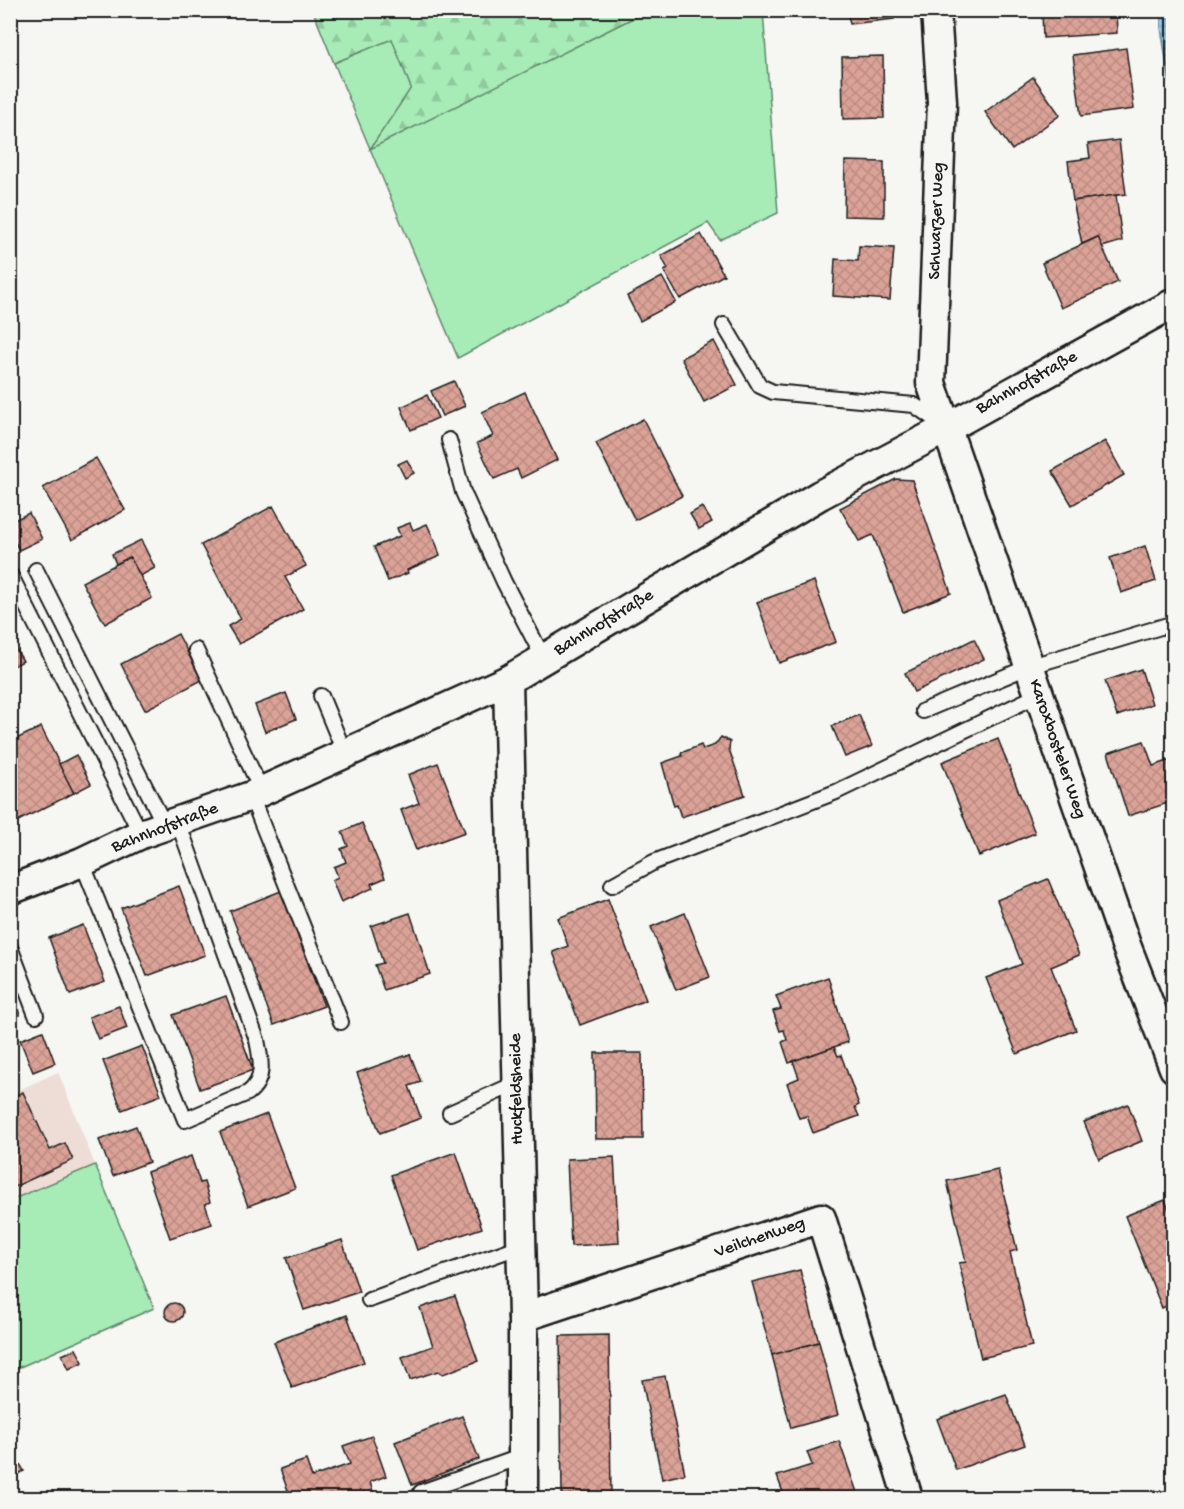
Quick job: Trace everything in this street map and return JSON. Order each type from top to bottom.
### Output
[{"type":"street","name":"Schwarzer Weg","points":[[936,10],[942,102],[931,383],[947,428]]},
{"type":"street","name":"Bahnhofstraße","points":[[10,890],[82,862],[161,827],[257,794],[508,680],[820,495],[947,428],[1173,303]]},
{"type":"street","name":"Karoxbosteler Weg","points":[[947,428],[1126,945],[1173,1068]]},
{"type":"street","name":"Huckfeldsheide","points":[[508,680],[523,1317],[523,1498]]},
{"type":"street","name":"Veilchenweg","points":[[523,1317],[821,1218],[908,1498]]},
{"type":"lane","points":[[724,325],[760,386],[773,392],[914,405],[947,428]]},
{"type":"lane","points":[[449,440],[463,492],[504,582],[544,659]]},
{"type":"lane","points":[[36,570],[161,827],[257,1040],[261,1073],[257,1086],[248,1094],[185,1120],[82,862]]},
{"type":"lane","points":[[10,574],[161,827]]},
{"type":"lane","points":[[923,711],[1028,667],[1173,623]]},
{"type":"lane","points":[[196,650],[257,794],[341,1022]]},
{"type":"lane","points":[[612,885],[654,862],[836,792],[1038,695]]},
{"type":"lane","points":[[321,696],[345,754]]},
{"type":"lane","points":[[10,948],[36,1015]]},
{"type":"lane","points":[[450,1113],[517,1083]]},
{"type":"lane","points":[[369,1300],[521,1246]]},
{"type":"lane","points":[[421,1492],[523,1456]]},
{"type":"shaded area","points":[[58,1072],[95,1165],[11,1200],[10,1094]]},
{"type":"green space","points":[[313,11],[647,11],[370,149],[411,88],[392,39],[334,63]]},
{"type":"green space","points":[[647,11],[763,11],[778,213],[720,240],[708,223],[458,358],[334,63],[392,38],[412,88],[371,148]]},
{"type":"green space","points":[[95,1165],[154,1308],[11,1371],[11,1200]]},
{"type":"water","points":[[1161,11],[1173,11],[1173,103],[1161,28]]},
{"type":"building","points":[[847,10],[894,10],[894,19],[850,24]]},
{"type":"building","points":[[1042,10],[1116,10],[1117,33],[1043,38]]},
{"type":"building","points":[[1126,48],[1134,109],[1081,116],[1073,55]]},
{"type":"building","points":[[883,56],[884,118],[843,119],[842,57]]},
{"type":"building","points":[[1033,77],[1060,115],[1012,150],[985,112]]},
{"type":"building","points":[[1119,140],[1126,194],[1073,201],[1068,161],[1090,158],[1088,144]]},
{"type":"building","points":[[845,161],[884,162],[884,217],[844,216]]},
{"type":"building","points":[[1116,195],[1122,241],[1102,247],[1098,237],[1082,244],[1073,201]]},
{"type":"building","points":[[701,234],[724,275],[680,299],[664,271],[668,269],[661,256]]},
{"type":"building","points":[[1098,237],[1118,282],[1061,308],[1042,263]]},
{"type":"building","points":[[859,246],[894,248],[890,300],[833,296],[835,259],[858,261]]},
{"type":"building","points":[[662,277],[676,302],[640,321],[627,296]]},
{"type":"building","points":[[714,341],[737,385],[704,402],[681,358]]},
{"type":"building","points":[[454,381],[465,406],[442,416],[431,391]]},
{"type":"building","points":[[525,392],[557,460],[521,478],[517,469],[494,479],[477,443],[493,436],[482,412]]},
{"type":"building","points":[[427,395],[438,418],[411,430],[401,407]]},
{"type":"building","points":[[643,419],[682,496],[635,520],[596,443]]},
{"type":"building","points":[[1105,441],[1124,475],[1072,505],[1052,471]]},
{"type":"building","points":[[96,458],[125,510],[72,540],[43,488]]},
{"type":"building","points":[[407,460],[414,473],[405,478],[398,464]]},
{"type":"building","points":[[896,479],[912,480],[951,593],[903,612],[873,535],[859,541],[840,508]]},
{"type":"building","points":[[273,506],[306,566],[285,577],[303,609],[239,644],[228,626],[241,619],[201,545]]},
{"type":"building","points":[[702,507],[712,522],[699,529],[690,514]]},
{"type":"building","points":[[29,513],[42,539],[19,550],[10,533],[10,522]]},
{"type":"building","points":[[410,523],[413,530],[427,524],[440,556],[388,581],[374,547],[400,536],[397,528]]},
{"type":"building","points":[[141,540],[155,568],[140,576],[130,557],[116,564],[112,554]]},
{"type":"building","points":[[1145,546],[1156,581],[1121,593],[1110,558]]},
{"type":"building","points":[[130,557],[152,598],[105,624],[82,582]]},
{"type":"building","points":[[814,581],[836,642],[779,663],[757,602]]},
{"type":"building","points":[[178,634],[202,680],[145,710],[121,664]]},
{"type":"building","points":[[10,639],[23,661],[10,668]]},
{"type":"building","points":[[974,639],[984,659],[914,692],[905,673]]},
{"type":"building","points":[[1141,669],[1152,704],[1117,716],[1105,681]]},
{"type":"building","points":[[286,693],[296,719],[265,732],[255,705]]},
{"type":"building","points":[[859,715],[872,746],[845,757],[832,726]]},
{"type":"building","points":[[41,727],[74,793],[10,825],[10,742]]},
{"type":"building","points":[[721,737],[730,742],[729,749],[745,795],[681,817],[677,805],[674,806],[662,763],[682,756],[681,753],[701,745],[703,749],[715,745]]},
{"type":"building","points":[[998,739],[1035,833],[979,856],[942,762]]},
{"type":"building","points":[[1144,741],[1153,766],[1174,759],[1174,801],[1128,816],[1108,753]]},
{"type":"building","points":[[76,755],[91,784],[74,793],[59,764]]},
{"type":"building","points":[[438,763],[465,832],[416,850],[401,810],[419,803],[408,775]]},
{"type":"building","points":[[362,823],[385,878],[371,884],[373,888],[341,902],[332,880],[338,877],[334,867],[346,862],[341,849],[348,846],[342,832]]},
{"type":"building","points":[[1048,879],[1079,955],[1051,967],[1076,1030],[1017,1054],[986,978],[1022,964],[997,900]]},
{"type":"building","points":[[179,886],[205,955],[147,976],[121,908]]},
{"type":"building","points":[[281,891],[324,1006],[274,1025],[230,911]]},
{"type":"building","points":[[608,899],[646,1000],[580,1025],[553,952],[568,946],[558,918]]},
{"type":"building","points":[[410,913],[430,974],[384,990],[375,965],[383,963],[371,926]]},
{"type":"building","points":[[685,913],[710,977],[676,990],[651,927]]},
{"type":"building","points":[[83,925],[105,982],[70,995],[49,938]]},
{"type":"building","points":[[828,977],[848,1042],[789,1063],[782,1042],[787,1040],[784,1030],[780,1031],[773,1011],[781,1009],[776,996]]},
{"type":"building","points":[[10,988],[20,1015],[10,1018]]},
{"type":"building","points":[[226,996],[253,1070],[200,1089],[173,1015]]},
{"type":"building","points":[[119,1006],[127,1028],[98,1039],[89,1017]]},
{"type":"building","points":[[43,1031],[55,1063],[33,1072],[20,1040]]},
{"type":"building","points":[[142,1046],[161,1095],[122,1110],[103,1061]]},
{"type":"building","points":[[834,1047],[838,1056],[841,1055],[859,1105],[855,1107],[859,1116],[813,1133],[807,1116],[799,1118],[787,1083],[799,1078],[793,1061]]},
{"type":"building","points":[[595,1053],[642,1053],[643,1139],[596,1139]]},
{"type":"building","points":[[410,1054],[421,1082],[409,1086],[421,1118],[380,1133],[357,1073]]},
{"type":"building","points":[[23,1092],[50,1150],[65,1143],[73,1160],[14,1187],[10,1181],[10,1098]]},
{"type":"building","points":[[1128,1104],[1142,1141],[1099,1159],[1084,1122]]},
{"type":"building","points":[[267,1114],[295,1188],[248,1206],[220,1132]]},
{"type":"building","points":[[136,1126],[149,1162],[113,1176],[99,1140]]},
{"type":"building","points":[[456,1152],[482,1228],[417,1250],[391,1175]]},
{"type":"building","points":[[191,1156],[200,1183],[204,1182],[210,1202],[205,1204],[212,1224],[170,1238],[147,1172]]},
{"type":"building","points":[[614,1157],[619,1243],[571,1246],[567,1159]]},
{"type":"building","points":[[998,1170],[1017,1250],[1010,1252],[1032,1346],[981,1358],[959,1263],[966,1262],[947,1181]]},
{"type":"building","points":[[1165,1200],[1174,1222],[1174,1303],[1162,1308],[1125,1216]]},
{"type":"building","points":[[342,1240],[359,1292],[304,1310],[286,1258]]},
{"type":"building","points":[[800,1270],[819,1342],[772,1355],[752,1282]]},
{"type":"building","points":[[455,1296],[478,1361],[443,1374],[438,1371],[410,1380],[402,1357],[433,1346],[420,1308]]},
{"type":"building","points":[[170,1303],[178,1303],[183,1308],[181,1319],[170,1321],[165,1316],[165,1308]]},
{"type":"building","points":[[347,1315],[364,1362],[292,1388],[274,1342]]},
{"type":"building","points":[[609,1335],[611,1495],[562,1495],[560,1336]]},
{"type":"building","points":[[819,1342],[838,1415],[791,1428],[772,1355]]},
{"type":"building","points":[[76,1349],[83,1362],[69,1369],[62,1355]]},
{"type":"building","points":[[665,1376],[685,1474],[662,1479],[642,1380]]},
{"type":"building","points":[[1006,1394],[1025,1445],[956,1470],[937,1419]]},
{"type":"building","points":[[462,1416],[479,1459],[412,1485],[395,1442]]},
{"type":"building","points":[[372,1436],[386,1476],[370,1482],[374,1495],[363,1498],[282,1498],[290,1496],[280,1469],[306,1460],[312,1477],[350,1464],[343,1446]]},
{"type":"building","points":[[839,1441],[859,1498],[785,1498],[777,1476],[812,1465],[807,1452]]},
{"type":"building","points":[[10,1447],[24,1471],[10,1478]]}]
